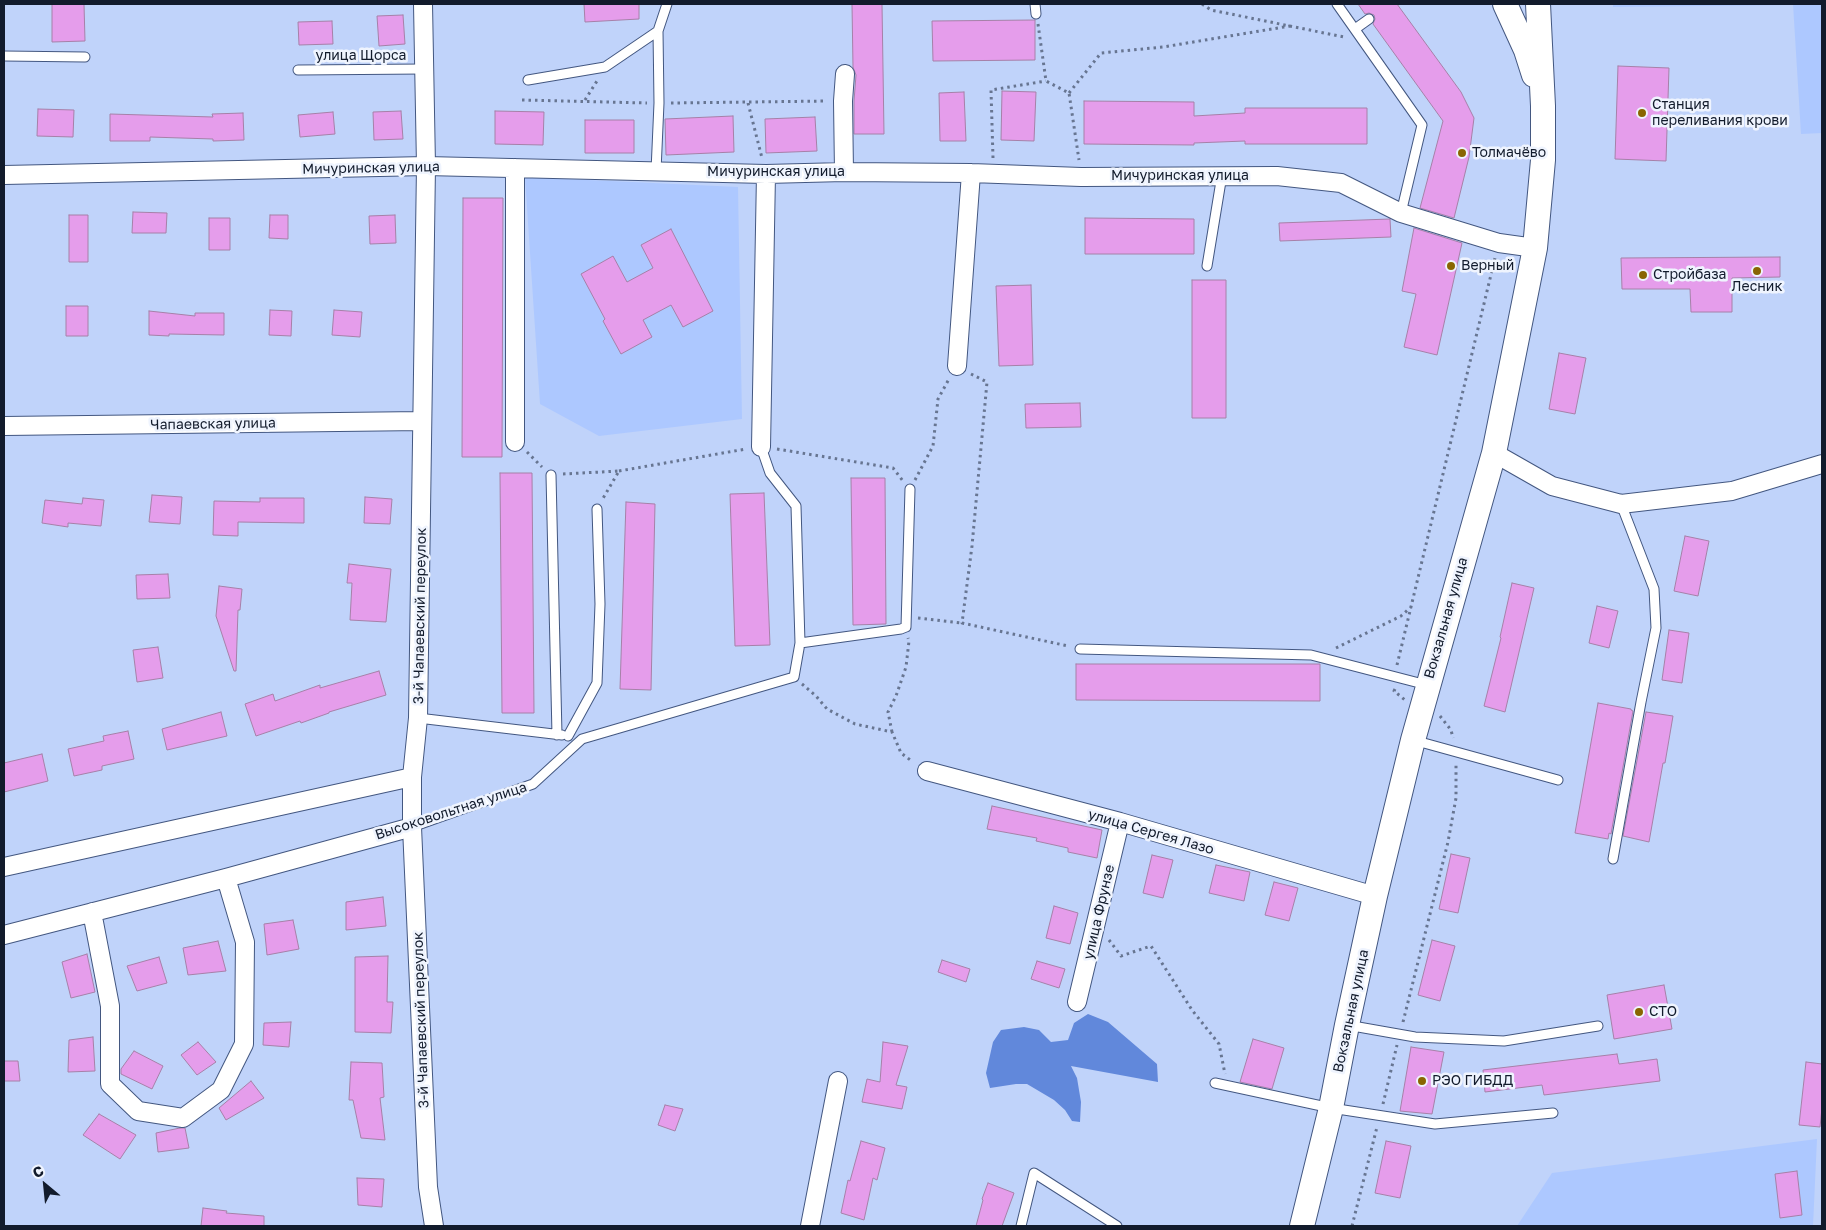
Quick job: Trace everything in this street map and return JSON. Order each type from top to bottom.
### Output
[{"type":"main road","points":[[1505,4],[1526,50],[1543,106]]},
{"type":"main road","name":"Вокзальная улица","points":[[1302,1226],[1331,1108],[1375,896],[1413,740],[1494,453],[1535,248],[1543,160],[1543,106],[1538,4]]},
{"type":"street","name":"3-й Чапаевский переулок","points":[[423,4],[426,166],[418,718],[412,777],[412,827],[428,1187],[434,1226]]},
{"type":"street","points":[[844,172],[843,101],[845,74]]},
{"type":"street","name":"Мичуринская улица","points":[[4,175],[426,166],[766,174],[844,172],[971,173],[1081,177],[1277,176],[1341,183],[1401,213],[1499,243],[1535,248]]},
{"type":"street","points":[[515,168],[515,442]]},
{"type":"street","points":[[956,366],[971,173]]},
{"type":"street","points":[[761,447],[766,174]]},
{"type":"street","name":"Чапаевская улица","points":[[4,426],[422,421]]},
{"type":"street","points":[[1494,453],[1552,486],[1621,504],[1732,491],[1822,464]]},
{"type":"street","name":"улица Сергея Лазо","points":[[927,772],[1120,822],[1375,896]]},
{"type":"street","points":[[4,868],[412,777]]},
{"type":"street","name":"улица Фрунзе","points":[[1077,1002],[1120,822]]},
{"type":"street","name":"Высоковольтная улица","points":[[4,935],[226,878],[412,827]]},
{"type":"street","points":[[92,912],[110,1006],[110,1084],[138,1111],[183,1118],[221,1090],[244,1044],[245,942],[226,878]]},
{"type":"street","points":[[810,1226],[838,1081]]},
{"type":"lane","points":[[656,171],[659,103],[658,31],[667,4]]},
{"type":"lane","points":[[1035,4],[1036,14]]},
{"type":"lane","points":[[1337,4],[1422,125],[1401,213]]},
{"type":"lane","points":[[1355,29],[1369,19]]},
{"type":"lane","points":[[528,80],[606,67],[658,31]]},
{"type":"lane","points":[[4,56],[86,57]]},
{"type":"lane","name":"улица Щорса","points":[[298,70],[424,69]]},
{"type":"lane","points":[[1207,266],[1222,175]]},
{"type":"lane","points":[[761,447],[770,473],[796,506],[800,643],[794,677]]},
{"type":"lane","points":[[551,475],[557,735]]},
{"type":"lane","points":[[800,643],[901,630],[906,627],[910,489]]},
{"type":"lane","points":[[1613,859],[1656,628],[1654,589],[1621,504]]},
{"type":"lane","points":[[568,736],[597,683],[600,604],[597,509]]},
{"type":"lane","points":[[1080,649],[1311,655],[1316,658],[1427,685]]},
{"type":"lane","name":"Высоковольтная улица","points":[[412,827],[533,784],[582,739],[794,677]]},
{"type":"lane","points":[[418,718],[582,739]]},
{"type":"lane","points":[[1413,740],[1558,780]]},
{"type":"lane","points":[[1347,1025],[1415,1037],[1504,1042],[1598,1026]]},
{"type":"lane","points":[[1215,1083],[1331,1108],[1380,1114],[1435,1124],[1554,1113]]},
{"type":"lane","points":[[1021,1226],[1034,1173],[1117,1226]]},
{"type":"path","points":[[1202,4],[1212,10],[1344,37],[1355,29]]},
{"type":"path","points":[[1036,14],[1046,80]]},
{"type":"path","points":[[1081,177],[1069,93],[1101,53],[1163,48],[1290,26]]},
{"type":"path","points":[[586,100],[606,67]]},
{"type":"path","points":[[994,167],[991,90],[1046,80],[1069,93]]},
{"type":"path","points":[[522,100],[659,103],[843,101]]},
{"type":"path","points":[[748,103],[766,174]]},
{"type":"path","points":[[1409,703],[1394,691],[1396,669],[1499,243]]},
{"type":"path","points":[[515,442],[551,475],[619,472],[761,447],[893,468],[910,489],[933,446],[938,399],[956,366],[987,382],[972,546],[962,623]]},
{"type":"path","points":[[597,509],[619,472]]},
{"type":"path","points":[[1316,658],[1401,616],[1412,607]]},
{"type":"path","points":[[907,617],[962,623],[1080,649]]},
{"type":"path","points":[[901,630],[910,641],[908,655],[896,696],[888,712],[892,732],[900,753],[927,772]]},
{"type":"path","points":[[794,677],[816,696],[827,709],[855,724],[892,732]]},
{"type":"path","points":[[1352,1226],[1448,842],[1456,798],[1456,751],[1451,730],[1439,713]]},
{"type":"path","points":[[1097,924],[1122,956],[1152,946],[1192,1010],[1219,1044],[1228,1086]]},
{"type":"shaded area","points":[[1613,4],[1789,4],[1790,5],[1613,7]]},
{"type":"shaded area","points":[[1793,4],[1822,4],[1822,133],[1801,134]]},
{"type":"shaded area","points":[[525,177],[738,187],[742,419],[599,436],[540,404]]},
{"type":"shaded area","points":[[1088,1014],[1108,1022],[1157,1064],[1158,1082],[1071,1066],[1077,1078],[1081,1102],[1080,1122],[1072,1121],[1065,1110],[1054,1100],[1027,1084],[990,1088],[986,1073],[993,1042],[1001,1030],[1024,1027],[1039,1030],[1051,1042],[1068,1040],[1074,1023]]},
{"type":"shaded area","points":[[1817,1139],[1813,1226],[1517,1226],[1552,1173]]},
{"type":"building","points":[[52,4],[84,4],[85,41],[52,42]]},
{"type":"building","points":[[584,4],[639,4],[639,19],[585,22]]},
{"type":"building","points":[[852,4],[882,4],[884,134],[854,134],[856,75],[853,67]]},
{"type":"building","points":[[1358,4],[1397,4],[1461,92],[1474,118],[1469,157],[1454,218],[1420,208],[1443,121],[1373,24],[1374,15],[1365,14]]},
{"type":"building","points":[[403,15],[405,44],[379,46],[377,16]]},
{"type":"building","points":[[1035,20],[1035,60],[933,61],[932,21]]},
{"type":"building","points":[[332,21],[333,44],[299,45],[298,22]]},
{"type":"building","name":"Станция переливания крови","points":[[1618,66],[1669,68],[1666,161],[1615,159]]},
{"type":"building","points":[[1002,91],[1036,92],[1034,141],[1001,140]]},
{"type":"building","points":[[964,92],[966,141],[940,141],[939,93]]},
{"type":"building","points":[[1084,101],[1194,102],[1194,116],[1245,113],[1245,108],[1367,108],[1367,144],[1245,144],[1245,141],[1194,143],[1194,145],[1084,144]]},
{"type":"building","points":[[38,109],[74,110],[73,137],[37,136]]},
{"type":"building","points":[[401,111],[403,139],[374,140],[373,112]]},
{"type":"building","points":[[495,111],[544,112],[543,145],[495,144]]},
{"type":"building","points":[[333,112],[335,134],[300,137],[298,115]]},
{"type":"building","points":[[243,113],[244,140],[213,141],[213,139],[150,137],[150,141],[110,141],[110,114],[213,117],[212,114]]},
{"type":"building","points":[[733,116],[734,152],[666,155],[665,119]]},
{"type":"building","points":[[815,117],[817,151],[766,153],[765,119]]},
{"type":"building","points":[[585,120],[634,120],[634,153],[585,153]]},
{"type":"building","points":[[463,198],[503,198],[502,457],[462,457]]},
{"type":"building","points":[[133,212],[167,213],[166,233],[132,233]]},
{"type":"building","points":[[69,215],[88,215],[88,262],[69,262]]},
{"type":"building","points":[[270,215],[288,215],[288,239],[269,238]]},
{"type":"building","points":[[395,215],[396,243],[370,244],[369,216]]},
{"type":"building","points":[[209,218],[230,218],[230,250],[209,250]]},
{"type":"building","points":[[1085,218],[1194,219],[1194,254],[1085,254]]},
{"type":"building","points":[[1390,219],[1391,237],[1280,241],[1279,223]]},
{"type":"building","points":[[1414,228],[1462,243],[1437,355],[1404,347],[1416,294],[1402,291]]},
{"type":"building","points":[[671,229],[713,311],[683,327],[671,305],[643,320],[652,337],[621,354],[581,274],[613,256],[627,282],[653,268],[641,245]]},
{"type":"building","points":[[1780,257],[1780,277],[1732,278],[1732,312],[1691,312],[1690,289],[1622,289],[1621,258]]},
{"type":"building","points":[[1192,280],[1226,280],[1226,418],[1192,418]]},
{"type":"building","points":[[1031,285],[1033,365],[999,366],[996,286]]},
{"type":"building","points":[[66,306],[88,306],[88,336],[66,336]]},
{"type":"building","points":[[270,310],[292,311],[291,336],[269,335]]},
{"type":"building","points":[[334,310],[362,312],[360,337],[332,335]]},
{"type":"building","points":[[149,311],[195,316],[195,313],[224,313],[224,335],[149,335]]},
{"type":"building","points":[[1559,353],[1586,358],[1575,414],[1549,409]]},
{"type":"building","points":[[1080,403],[1081,427],[1026,428],[1025,404]]},
{"type":"building","points":[[500,473],[532,473],[534,713],[502,713]]},
{"type":"building","points":[[851,478],[885,478],[886,624],[853,625]]},
{"type":"building","points":[[764,493],[770,645],[735,646],[730,494]]},
{"type":"building","points":[[152,495],[182,497],[180,524],[149,522]]},
{"type":"building","points":[[365,497],[392,499],[390,524],[364,523]]},
{"type":"building","points":[[83,498],[104,500],[101,526],[68,523],[68,527],[42,523],[45,500],[82,504]]},
{"type":"building","points":[[260,498],[304,498],[304,523],[238,522],[238,536],[213,535],[214,501],[260,502]]},
{"type":"building","points":[[626,502],[655,504],[651,690],[620,689]]},
{"type":"building","points":[[1685,536],[1709,541],[1698,596],[1674,591]]},
{"type":"building","points":[[349,564],[391,569],[386,622],[350,620],[352,583],[347,583]]},
{"type":"building","points":[[168,574],[170,598],[137,599],[136,575]]},
{"type":"building","points":[[1512,583],[1534,588],[1505,712],[1484,706]]},
{"type":"building","points":[[219,586],[242,589],[240,610],[238,610],[236,671],[234,671],[216,616]]},
{"type":"building","points":[[1597,606],[1618,611],[1609,648],[1589,643]]},
{"type":"building","points":[[1669,630],[1689,633],[1682,683],[1662,680]]},
{"type":"building","points":[[158,647],[163,678],[137,682],[133,650]]},
{"type":"building","points":[[1076,664],[1320,664],[1320,701],[1076,700]]},
{"type":"building","points":[[379,671],[386,695],[256,736],[245,704],[273,694],[275,701],[320,685],[320,688]]},
{"type":"building","points":[[1598,703],[1631,709],[1633,711],[1611,834],[1609,833],[1608,839],[1575,833]]},
{"type":"building","points":[[221,712],[227,736],[167,750],[162,729]]},
{"type":"building","points":[[1646,712],[1673,716],[1649,842],[1623,836]]},
{"type":"building","points":[[128,731],[134,759],[102,766],[102,770],[74,776],[68,749],[104,741],[103,736]]},
{"type":"building","points":[[42,754],[48,781],[4,792],[4,763]]},
{"type":"building","points":[[992,806],[1102,830],[1097,858],[1068,852],[1068,848],[1036,841],[1037,838],[987,829]]},
{"type":"building","points":[[1451,854],[1470,858],[1458,913],[1439,909]]},
{"type":"building","points":[[1152,855],[1173,860],[1163,898],[1143,893]]},
{"type":"building","points":[[1216,865],[1250,872],[1244,901],[1209,893]]},
{"type":"building","points":[[1274,882],[1298,888],[1289,921],[1265,915]]},
{"type":"building","points":[[383,897],[386,926],[346,930],[346,902]]},
{"type":"building","points":[[1054,906],[1078,913],[1070,944],[1046,938]]},
{"type":"building","points":[[293,920],[299,949],[267,955],[264,924]]},
{"type":"building","points":[[1432,940],[1455,946],[1440,1001],[1418,995]]},
{"type":"building","points":[[218,941],[226,971],[188,975],[183,948]]},
{"type":"building","points":[[87,954],[95,992],[71,998],[62,962]]},
{"type":"building","points":[[388,956],[387,1002],[393,1002],[391,1033],[355,1032],[355,957]]},
{"type":"building","points":[[159,957],[167,983],[137,991],[127,966]]},
{"type":"building","points":[[942,960],[970,969],[966,982],[938,972]]},
{"type":"building","points":[[1037,961],[1065,969],[1059,988],[1031,979]]},
{"type":"building","name":"СТО","points":[[1664,985],[1672,1029],[1614,1039],[1607,995]]},
{"type":"building","points":[[291,1022],[289,1047],[263,1045],[264,1023]]},
{"type":"building","points":[[93,1037],[95,1071],[68,1072],[69,1040]]},
{"type":"building","points":[[1253,1039],[1284,1048],[1272,1089],[1240,1082]]},
{"type":"building","points":[[198,1042],[216,1062],[197,1075],[181,1055]]},
{"type":"building","points":[[883,1042],[908,1046],[896,1085],[907,1087],[902,1109],[862,1102],[867,1079],[880,1082]]},
{"type":"building","name":"РЭО ГИБДД","points":[[1411,1047],[1444,1052],[1432,1114],[1400,1111]]},
{"type":"building","points":[[134,1051],[163,1066],[152,1089],[121,1074],[121,1069]]},
{"type":"building","points":[[1617,1054],[1619,1064],[1657,1059],[1660,1081],[1544,1095],[1542,1085],[1485,1092],[1483,1070]]},
{"type":"building","points":[[4,1061],[18,1061],[20,1081],[4,1081]]},
{"type":"building","points":[[351,1062],[382,1063],[384,1097],[380,1098],[385,1140],[361,1138],[353,1100],[349,1100]]},
{"type":"building","points":[[1806,1062],[1822,1064],[1820,1127],[1799,1125]]},
{"type":"building","points":[[251,1081],[264,1098],[226,1120],[219,1108]]},
{"type":"building","points":[[665,1105],[683,1109],[675,1131],[658,1125]]},
{"type":"building","points":[[99,1114],[136,1135],[120,1159],[83,1135]]},
{"type":"building","points":[[185,1128],[189,1148],[158,1152],[156,1133]]},
{"type":"building","points":[[861,1141],[885,1148],[877,1180],[873,1178],[864,1220],[841,1213],[848,1180],[850,1181]]},
{"type":"building","points":[[1386,1141],[1411,1146],[1400,1198],[1375,1193]]},
{"type":"building","points":[[1797,1171],[1802,1215],[1780,1218],[1775,1174]]},
{"type":"building","points":[[357,1178],[384,1179],[382,1207],[358,1205]]},
{"type":"building","points":[[988,1183],[1014,1193],[1002,1226],[976,1226]]},
{"type":"building","points":[[203,1208],[227,1211],[226,1213],[264,1216],[264,1226],[201,1226]]},
{"type":"place","name":"Станция переливания крови","points":[[1642,113]]},
{"type":"place","name":"Толмачёво","points":[[1462,153]]},
{"type":"place","name":"Верный","points":[[1451,266]]},
{"type":"place","name":"Лесник","points":[[1757,271]]},
{"type":"place","name":"Стройбаза","points":[[1643,275]]},
{"type":"place","name":"СТО","points":[[1639,1012]]},
{"type":"place","name":"РЭО ГИБДД","points":[[1422,1081]]}]
